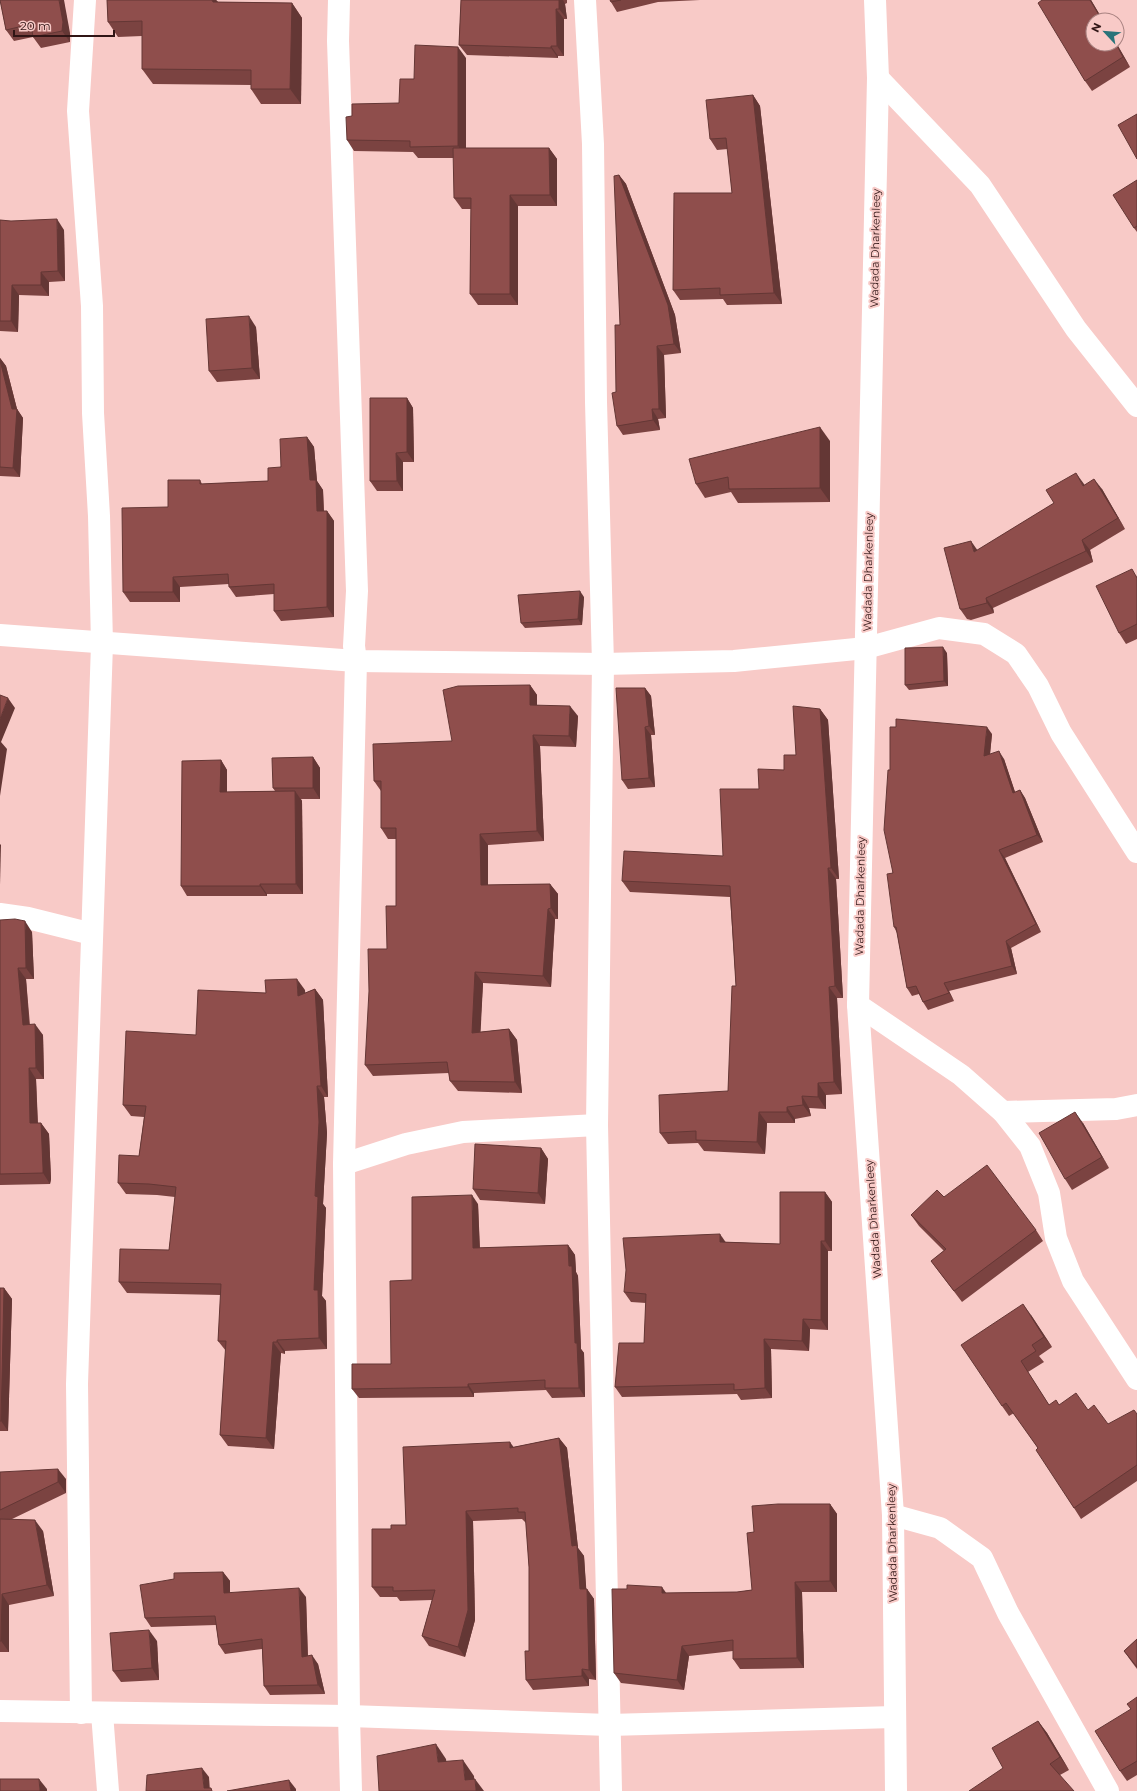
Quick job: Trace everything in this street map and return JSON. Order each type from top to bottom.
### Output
[{"type":"street","points":[[81,1713],[77,1384],[102,644],[99,516],[93,413],[92,306],[78,111],[85,0]]},
{"type":"street","points":[[339,0],[338,41],[357,583],[354,646],[356,660],[344,1164],[351,1791]]},
{"type":"street","points":[[585,0],[593,144],[596,402],[603,664],[597,1125],[611,1791]]},
{"type":"street","name":"Wadada Dharkenleey","points":[[875,0],[878,78],[858,1005],[893,1515],[896,1791]]},
{"type":"street","points":[[878,78],[980,185],[1076,329],[1137,406]]},
{"type":"street","points":[[0,635],[102,644],[356,660],[603,664],[734,661],[866,648],[939,628],[984,634],[1016,654],[1038,686],[1061,733],[1137,852]]},
{"type":"street","points":[[0,914],[28,918],[92,934]]},
{"type":"street","points":[[858,1005],[961,1075],[1003,1112],[1030,1146],[1049,1193],[1056,1238],[1073,1281],[1137,1379]]},
{"type":"street","points":[[1003,1112],[1116,1109],[1137,1105]]},
{"type":"street","points":[[344,1164],[406,1144],[463,1132],[597,1125]]},
{"type":"street","points":[[893,1515],[940,1528],[982,1558],[1008,1613],[1108,1791]]},
{"type":"street","points":[[0,1711],[349,1716],[609,1725],[894,1717]]},
{"type":"street","points":[[102,1713],[108,1791]]},
{"type":"building","points":[[0,0],[59,0],[63,22],[62,31],[33,37],[31,24],[6,30]]},
{"type":"building","points":[[107,0],[212,0],[213,2],[292,3],[290,89],[251,89],[251,70],[142,69],[142,21],[108,22]]},
{"type":"building","points":[[461,0],[559,0],[559,9],[556,9],[557,46],[551,46],[551,48],[459,45]]},
{"type":"building","points":[[610,0],[621,0],[611,2]]},
{"type":"building","points":[[1042,0],[1090,0],[1097,12],[1085,12],[1085,52],[1120,52],[1123,57],[1085,81],[1038,3]]},
{"type":"building","points":[[415,45],[458,47],[458,146],[410,147],[410,141],[347,140],[346,117],[352,116],[352,104],[399,103],[400,79],[414,79]]},
{"type":"building","points":[[753,95],[774,293],[720,295],[720,288],[673,290],[674,193],[732,193],[726,138],[710,139],[706,100]]},
{"type":"building","points":[[1137,114],[1137,159],[1118,125]]},
{"type":"building","points":[[453,148],[549,148],[550,195],[510,195],[510,294],[470,294],[471,198],[454,198]]},
{"type":"building","points":[[619,175],[668,305],[674,344],[657,346],[659,409],[652,409],[653,420],[617,426],[612,393],[616,392],[615,325],[620,325],[614,176]]},
{"type":"building","points":[[1137,180],[1137,226],[1134,228],[1113,195]]},
{"type":"building","points":[[57,219],[58,271],[41,272],[41,285],[12,285],[11,321],[0,321],[0,220]]},
{"type":"building","points":[[249,316],[252,368],[209,371],[206,319]]},
{"type":"building","points":[[0,360],[12,409],[17,409],[13,468],[0,467]]},
{"type":"building","points":[[370,398],[407,398],[407,452],[396,453],[397,481],[370,481]]},
{"type":"building","points":[[820,427],[820,488],[729,489],[728,477],[696,484],[689,459]]},
{"type":"building","points":[[307,437],[310,480],[316,480],[317,511],[327,511],[327,607],[274,611],[274,584],[229,587],[228,574],[173,577],[173,592],[123,592],[122,508],[168,507],[168,480],[200,480],[200,484],[268,481],[268,468],[281,467],[280,439]]},
{"type":"building","points":[[1076,473],[1083,486],[1094,479],[1118,518],[1082,540],[1086,551],[986,598],[987,603],[960,609],[944,548],[971,541],[974,552],[1054,503],[1046,490]]},
{"type":"building","points":[[1132,569],[1137,578],[1137,624],[1119,633],[1096,586]]},
{"type":"building","points":[[580,591],[578,619],[521,623],[518,595]]},
{"type":"building","points":[[943,647],[944,681],[905,685],[905,648]]},
{"type":"building","points":[[530,685],[530,705],[570,706],[569,736],[533,735],[537,831],[480,834],[481,885],[550,884],[551,908],[548,909],[543,976],[475,972],[472,1033],[509,1029],[515,1082],[450,1081],[447,1062],[365,1065],[369,991],[368,949],[387,949],[386,906],[396,906],[396,828],[381,828],[381,781],[374,781],[373,744],[452,741],[443,690],[458,686]]},
{"type":"building","points":[[616,688],[645,688],[649,726],[645,727],[649,778],[622,780]]},
{"type":"building","points":[[0,695],[8,698],[0,719]]},
{"type":"building","points":[[793,706],[820,709],[831,868],[828,868],[835,986],[829,987],[834,1082],[818,1083],[818,1097],[802,1096],[803,1105],[787,1107],[787,1112],[759,1112],[757,1142],[696,1140],[696,1131],[660,1133],[659,1095],[728,1091],[732,986],[736,986],[730,886],[622,881],[624,851],[723,856],[720,789],[759,789],[758,769],[784,770],[784,755],[796,755]]},
{"type":"building","points":[[896,719],[987,727],[984,756],[999,751],[1013,793],[1020,790],[1037,835],[999,850],[1036,924],[1006,941],[1012,966],[944,983],[949,993],[923,1002],[916,986],[907,988],[896,927],[894,927],[887,874],[893,873],[884,830],[888,770],[890,770],[890,727],[896,727]]},
{"type":"building","points":[[313,757],[313,788],[273,788],[272,758]]},
{"type":"building","points":[[221,760],[220,792],[295,791],[296,884],[260,884],[260,886],[181,886],[182,761]]},
{"type":"building","points":[[15,919],[25,921],[26,968],[18,968],[23,1025],[35,1024],[36,1068],[29,1068],[30,1123],[41,1123],[43,1173],[0,1174],[0,920]]},
{"type":"building","points":[[297,979],[298,996],[315,989],[321,1086],[317,1086],[319,1122],[315,1196],[318,1197],[314,1290],[318,1290],[319,1338],[277,1340],[277,1342],[273,1342],[266,1438],[220,1435],[226,1341],[218,1341],[221,1284],[119,1282],[120,1249],[169,1250],[176,1187],[118,1183],[119,1155],[139,1156],[146,1106],[123,1105],[126,1031],[196,1035],[198,990],[266,993],[265,980]]},
{"type":"building","points":[[1075,1112],[1102,1157],[1065,1179],[1039,1133]]},
{"type":"building","points":[[475,1144],[541,1148],[538,1193],[473,1189]]},
{"type":"building","points":[[987,1165],[1036,1230],[954,1291],[931,1261],[946,1249],[911,1215],[937,1190],[944,1197]]},
{"type":"building","points":[[780,1192],[825,1192],[825,1241],[821,1241],[821,1320],[803,1319],[802,1341],[764,1339],[765,1388],[734,1390],[734,1384],[615,1387],[619,1343],[644,1343],[646,1294],[624,1292],[626,1270],[623,1238],[720,1234],[720,1242],[780,1244]]},
{"type":"building","points":[[472,1195],[473,1248],[568,1245],[569,1266],[572,1266],[575,1343],[577,1343],[579,1388],[545,1388],[545,1380],[468,1384],[468,1387],[352,1389],[352,1364],[391,1364],[390,1281],[412,1280],[412,1197]]},
{"type":"building","points":[[0,1288],[4,1288],[1,1421],[0,1421]]},
{"type":"building","points":[[1023,1304],[1044,1337],[1032,1345],[1036,1351],[1021,1361],[1049,1405],[1056,1400],[1059,1405],[1076,1393],[1088,1410],[1094,1405],[1108,1424],[1134,1410],[1137,1414],[1137,1465],[1074,1508],[1036,1450],[1038,1448],[1006,1403],[1002,1406],[961,1345]]},
{"type":"building","points":[[559,1438],[572,1546],[577,1545],[580,1589],[587,1589],[589,1670],[582,1669],[582,1676],[526,1680],[525,1651],[529,1651],[529,1567],[525,1512],[518,1512],[518,1508],[466,1511],[468,1610],[458,1647],[422,1636],[435,1590],[393,1591],[393,1587],[372,1587],[372,1529],[391,1529],[391,1525],[406,1525],[403,1447],[510,1442],[510,1448]]},
{"type":"building","points":[[58,1469],[58,1482],[0,1510],[0,1472]]},
{"type":"building","points":[[778,1504],[830,1504],[830,1581],[795,1582],[797,1658],[733,1659],[733,1640],[682,1646],[677,1680],[614,1673],[612,1589],[627,1589],[627,1585],[662,1587],[662,1593],[737,1592],[752,1590],[747,1533],[754,1532],[752,1506]]},
{"type":"building","points":[[0,1519],[35,1520],[47,1585],[2,1594],[1,1641],[0,1641]]},
{"type":"building","points":[[223,1572],[224,1593],[299,1588],[302,1657],[312,1655],[318,1685],[264,1686],[262,1639],[219,1645],[215,1616],[145,1618],[140,1585],[174,1579],[174,1573]]},
{"type":"building","points":[[149,1630],[152,1668],[113,1671],[110,1633]]},
{"type":"building","points":[[1137,1639],[1137,1667],[1124,1651]]},
{"type":"building","points":[[1137,1697],[1137,1761],[1120,1771],[1095,1731],[1131,1709],[1127,1704]]},
{"type":"building","points":[[1038,1721],[1060,1757],[1050,1764],[1074,1791],[969,1791],[1003,1768],[992,1748]]},
{"type":"building","points":[[436,1744],[438,1762],[463,1760],[465,1780],[475,1779],[476,1791],[379,1791],[377,1756]]},
{"type":"building","points":[[202,1768],[204,1788],[211,1788],[212,1791],[146,1791],[147,1775]]},
{"type":"building","points":[[0,1779],[39,1779],[40,1791],[0,1791]]},
{"type":"building","points":[[289,1780],[291,1791],[227,1791]]}]
